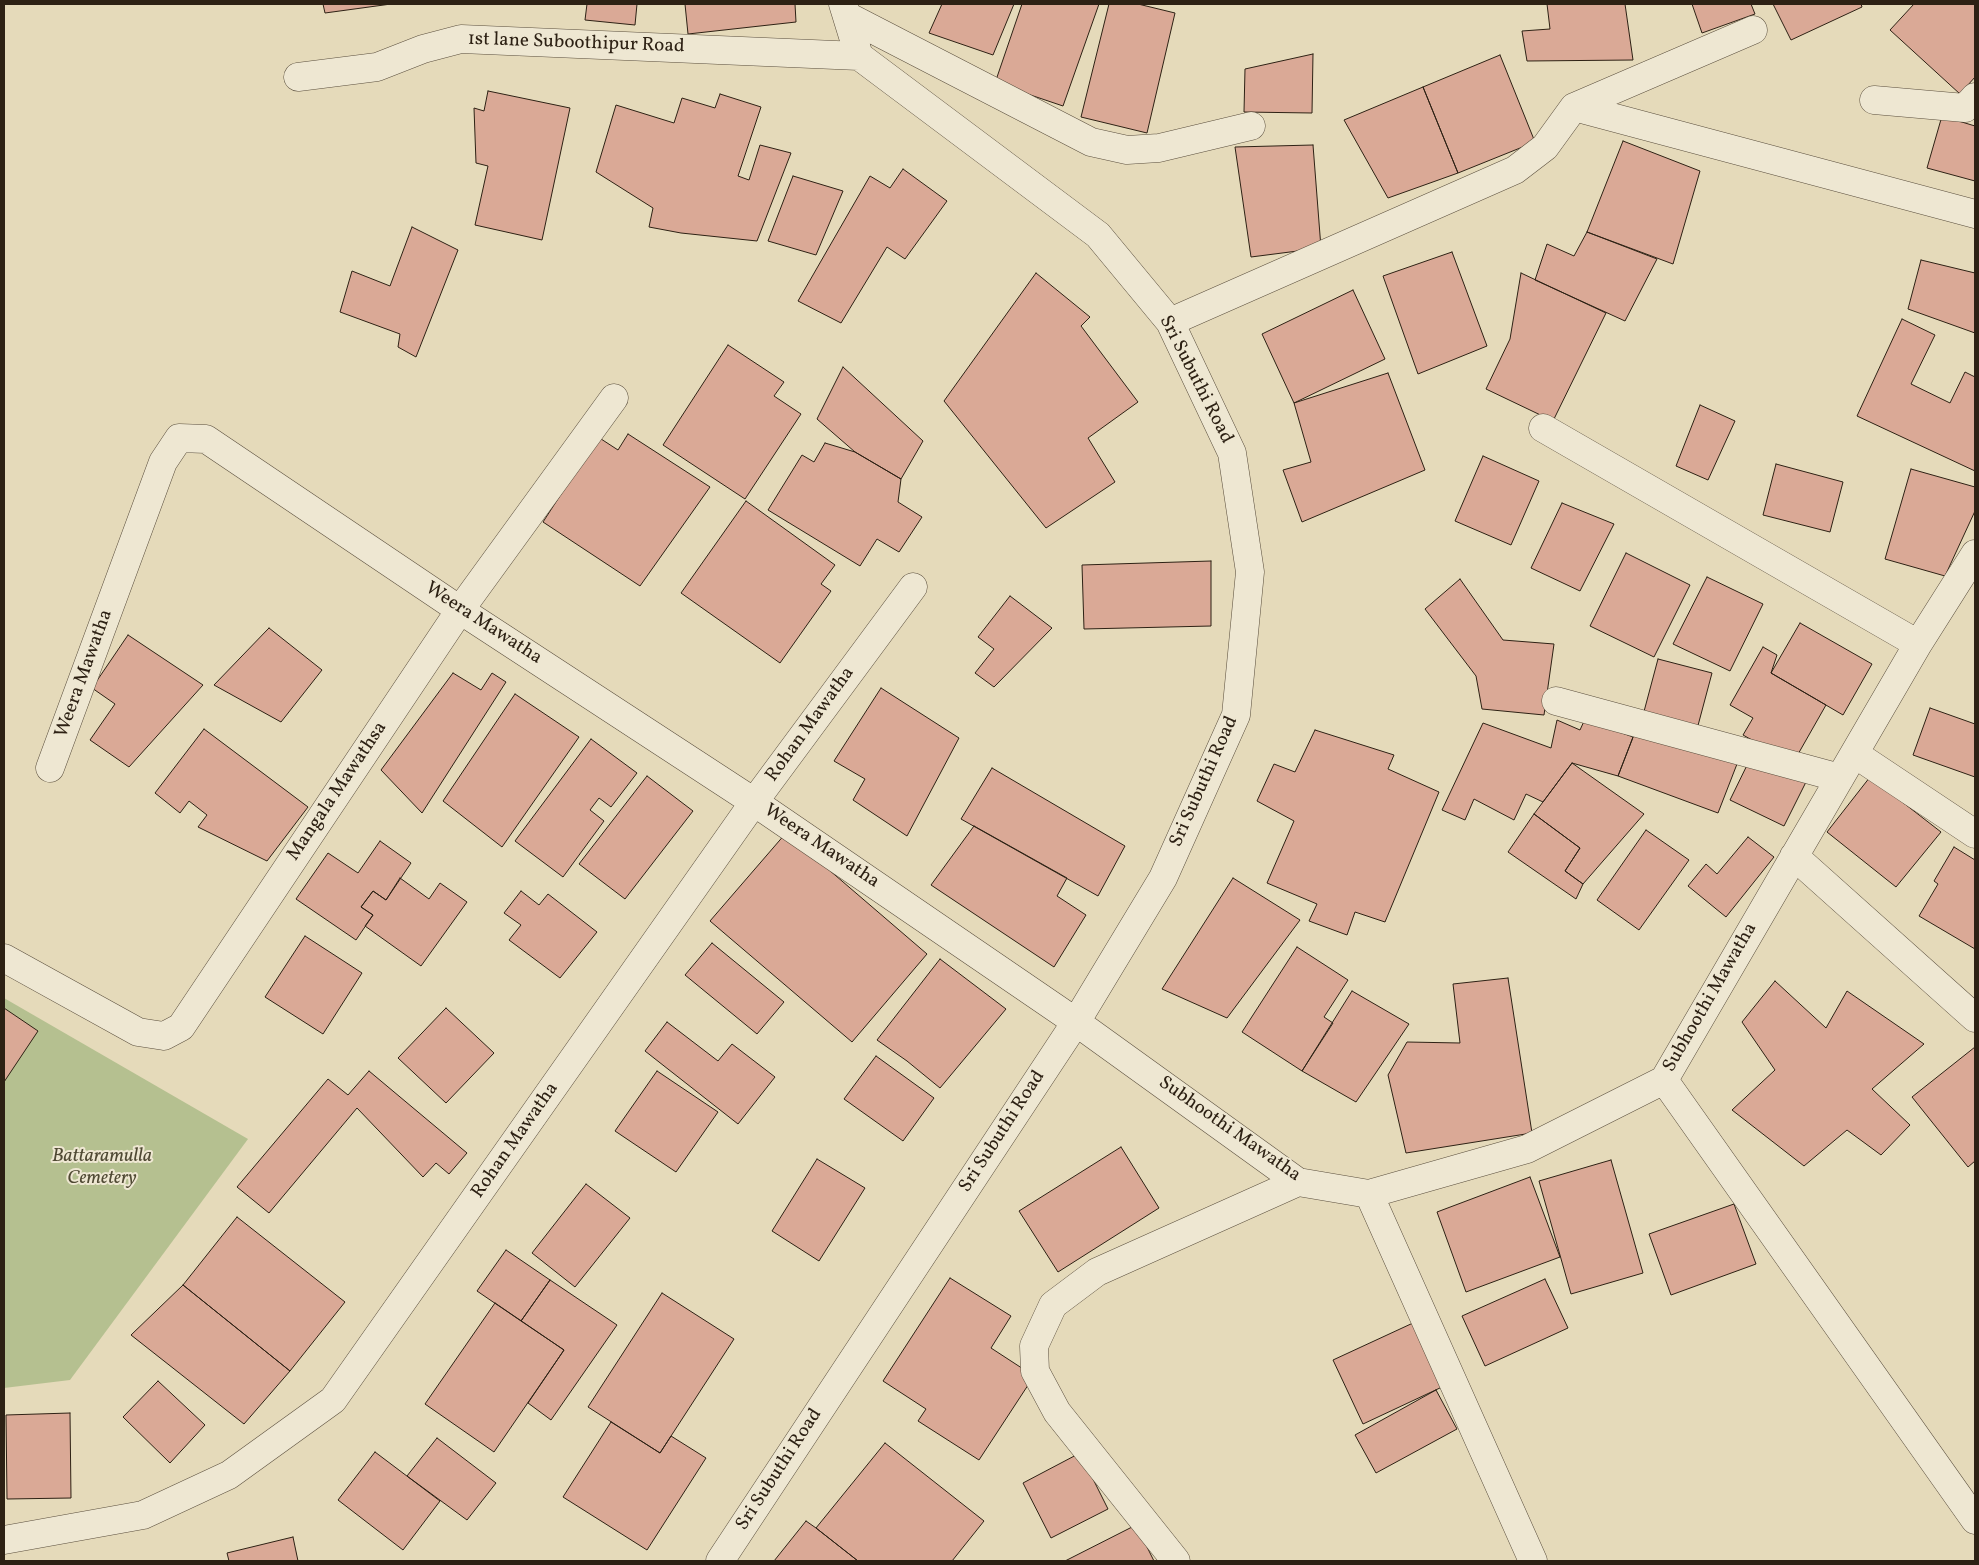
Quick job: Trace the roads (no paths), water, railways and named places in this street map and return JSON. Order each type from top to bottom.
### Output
[{"type":"street","points":[[845,10],[859,56]]},
{"type":"street","points":[[845,10],[1091,142],[1127,150],[1159,148],[1251,126]]},
{"type":"street","points":[[1170,322],[1515,170],[1545,147],[1574,107],[1754,30]]},
{"type":"street","name":"1st lane Suboothipur Road","points":[[298,77],[377,67],[423,49],[462,39],[859,56]]},
{"type":"street","name":"Sri Subuthi Road","points":[[720,1561],[1076,1022],[1163,878],[1236,715],[1250,572],[1232,453],[1170,322],[1098,235],[859,56]]},
{"type":"street","points":[[1874,100],[1965,108],[1975,97]]},
{"type":"street","points":[[1574,107],[1975,214]]},
{"type":"street","name":"Mangala Mawathsa","points":[[4,958],[138,1032],[164,1036],[181,1027],[460,610],[614,398]]},
{"type":"street","points":[[1543,428],[1918,644]]},
{"type":"street","name":"Weera Mawatha","points":[[50,768],[163,462],[179,438],[206,439],[460,610],[754,802],[1076,1022]]},
{"type":"street","name":"Subhoothi Mawatha","points":[[1076,1022],[1298,1182],[1369,1194],[1527,1149],[1664,1080],[1918,644],[1975,554]]},
{"type":"street","name":"Rohan Mawatha","points":[[4,1540],[143,1515],[229,1475],[333,1400],[754,802],[913,587]]},
{"type":"street","points":[[1556,701],[1840,778]]},
{"type":"street","points":[[1855,754],[1975,834]]},
{"type":"street","points":[[1794,856],[1975,1018]]},
{"type":"street","points":[[1664,1080],[1975,1520]]},
{"type":"street","points":[[1176,1561],[1058,1412],[1035,1371],[1034,1346],[1053,1305],[1097,1272],[1298,1182]]},
{"type":"street","points":[[1369,1194],[1533,1561]]},
{"type":"park label","name":"Battaramulla Cemetery","points":[[102,1169]]}]
